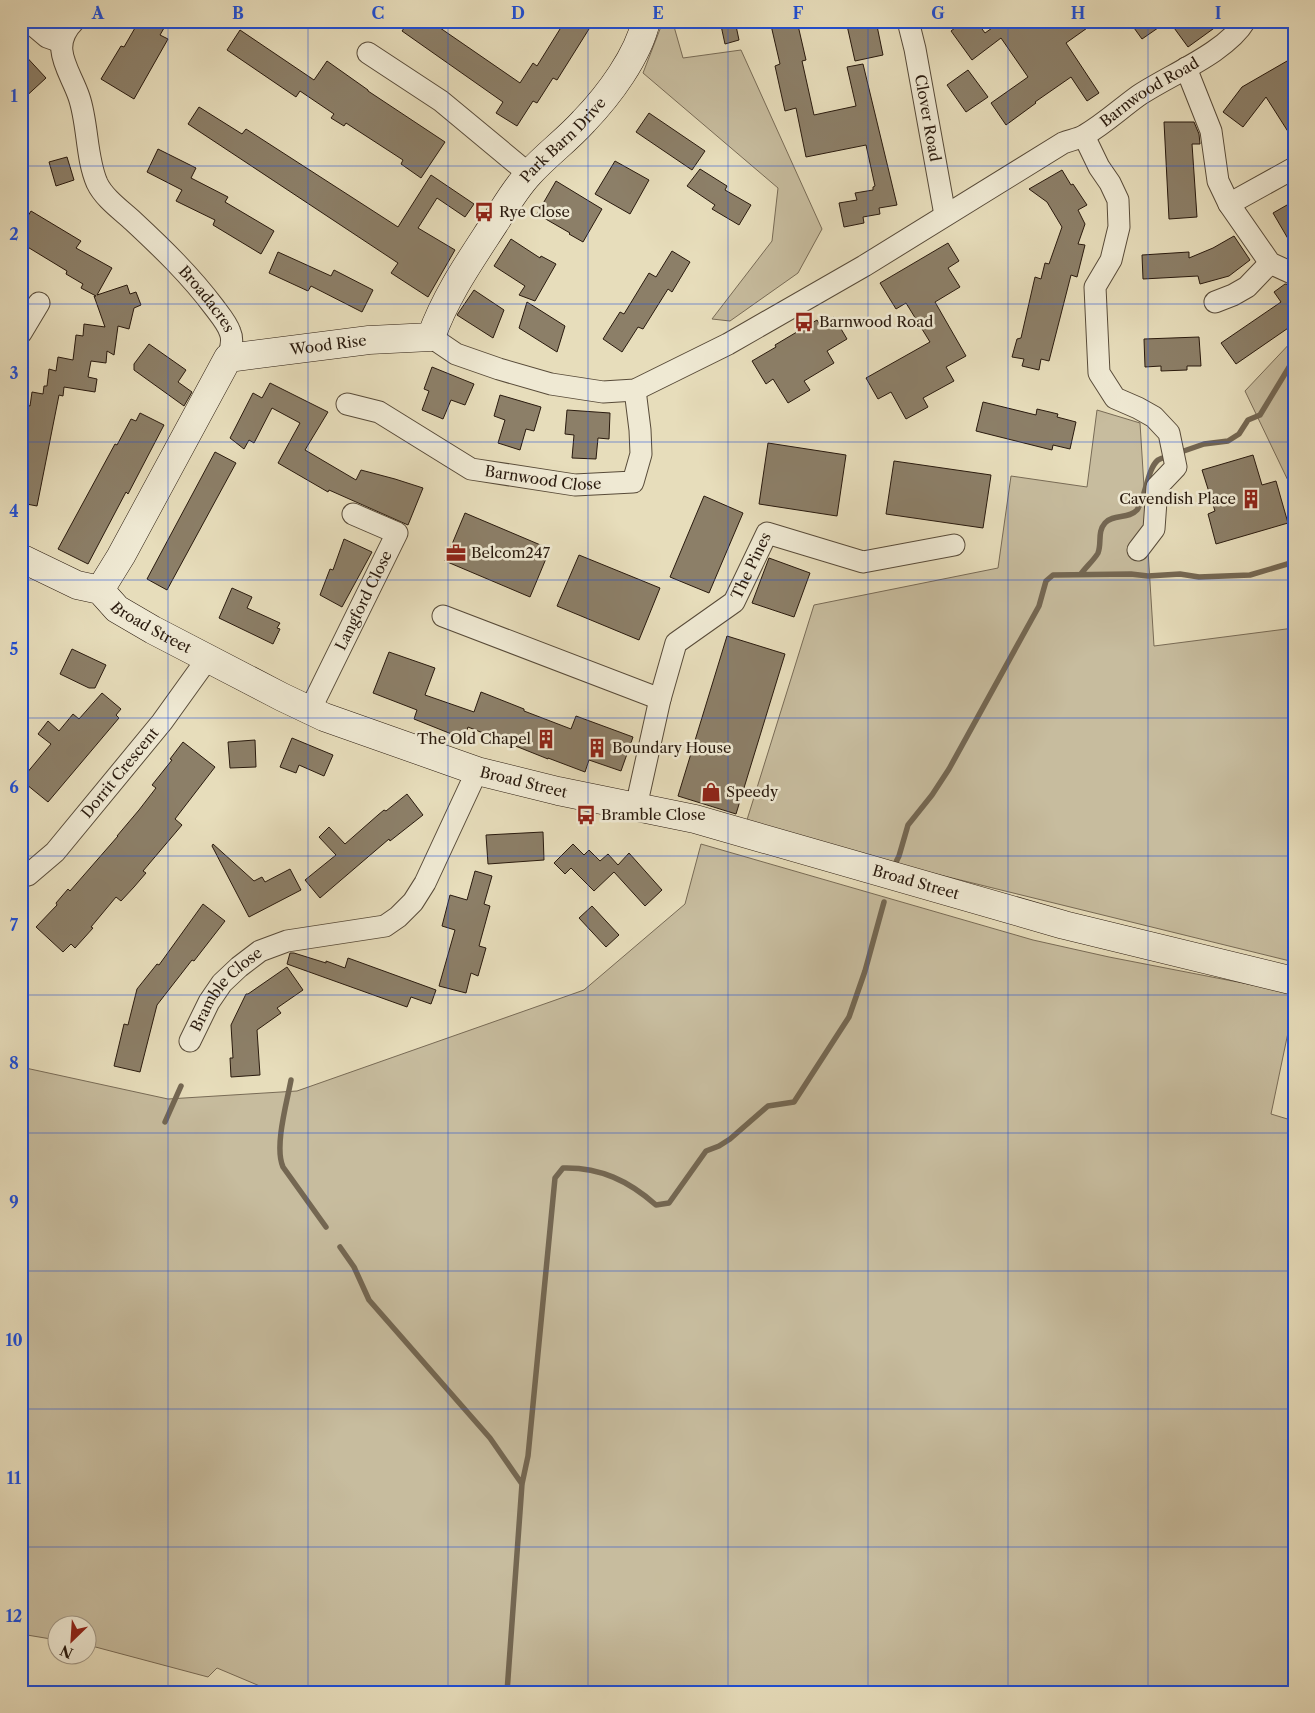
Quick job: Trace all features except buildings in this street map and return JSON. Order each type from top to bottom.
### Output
[{"type":"street","points":[[28,21],[47,37],[61,42],[69,26],[74,21]]},
{"type":"street","name":"Park Barn Drive","points":[[431,337],[441,310],[456,283],[529,174],[584,122],[603,98],[624,70],[639,41],[646,21]]},
{"type":"street","name":"Clover Road","points":[[908,21],[916,50],[945,215]]},
{"type":"street","name":"Barnwood Road","points":[[431,337],[456,354],[551,384],[603,392],[635,390],[728,344],[864,266],[1063,143],[1084,136],[1139,96],[1227,42],[1239,31],[1245,21]]},
{"type":"street","name":"Broadacres","points":[[61,42],[64,62],[80,98],[97,183],[109,198],[156,242],[190,278],[224,321],[231,334],[232,345],[228,358],[121,556],[100,590]]},
{"type":"street","points":[[368,53],[441,101],[529,174]]},
{"type":"street","points":[[1186,68],[1211,131],[1218,181],[1229,204],[1270,263],[1294,274]]},
{"type":"street","points":[[1084,136],[1118,200],[1119,227],[1111,260],[1095,287],[1099,373],[1115,398],[1154,417],[1168,433],[1176,467],[1157,487],[1154,529],[1138,550]]},
{"type":"street","points":[[1229,204],[1294,168]]},
{"type":"street","points":[[1215,302],[1247,287],[1270,263]]},
{"type":"street","points":[[21,333],[39,303]]},
{"type":"street","name":"Wood Rise","points":[[228,358],[369,340],[431,337]]},
{"type":"street","name":"Barnwood Close","points":[[347,404],[379,412],[471,469],[575,485],[633,482],[641,454],[635,390]]},
{"type":"street","name":"Langford Close","points":[[310,710],[397,533],[354,514]]},
{"type":"street","name":"The Pines","points":[[636,807],[660,699],[676,643],[734,602],[767,533],[863,562],[954,545]]},
{"type":"street","name":"Broad Street","points":[[21,558],[77,585],[100,590],[117,609],[153,630],[282,697],[333,720],[477,770],[558,791],[723,826],[1064,925],[1294,980]]},
{"type":"street","points":[[444,616],[660,699]]},
{"type":"street","name":"Dorrit Crescent","points":[[21,877],[28,875],[54,852],[162,722],[208,658]]},
{"type":"street","name":"Bramble Close","points":[[190,1041],[209,1002],[222,983],[239,966],[260,950],[288,941],[384,926],[398,917],[413,902],[426,883],[477,770]]},
{"type":"shaded area","points":[[673,23],[683,58],[741,50],[822,229],[798,273],[730,321],[712,319],[772,241],[778,188],[643,73],[662,24]]},
{"type":"shaded area","points":[[1294,339],[1294,493],[1245,391]]},
{"type":"shaded area","points":[[1097,410],[1140,423],[1154,646],[1294,628],[1294,962],[883,861],[746,823],[814,605],[998,568],[1011,476],[1087,487]]},
{"type":"shaded area","points":[[701,844],[1033,940],[1109,957],[1294,993],[1294,1004],[1271,1114],[1294,1121],[1294,1692],[274,1692],[217,1668],[208,1677],[98,1648],[98,1616],[48,1616],[48,1638],[21,1634],[21,1067],[168,1099],[297,1091],[584,990],[685,904]]},
{"type":"waterway","points":[[1178,453],[1204,444],[1228,441],[1239,434],[1248,420],[1260,415],[1294,359]]},
{"type":"waterway","points":[[1081,574],[1098,553],[1100,534],[1105,523],[1112,518],[1130,515],[1137,510],[1154,464],[1159,459],[1169,456]]},
{"type":"waterway","points":[[893,868],[899,856],[908,825],[932,795],[949,769],[1039,606],[1046,581],[1053,575],[1131,574],[1148,576],[1180,574],[1199,577],[1250,575],[1294,562]]},
{"type":"waterway","points":[[507,1692],[522,1484],[528,1456],[555,1178],[563,1168],[589,1170],[624,1182],[656,1205],[669,1203],[706,1151],[730,1139],[768,1106],[794,1102],[849,1017],[865,971],[884,902]]},
{"type":"waterway","points":[[291,1080],[282,1124],[280,1148],[283,1167],[326,1227]]},
{"type":"waterway","points":[[165,1122],[181,1086]]},
{"type":"waterway","points":[[340,1247],[354,1267],[369,1300],[490,1438],[522,1484]]},
{"type":"place","name":"Rye Close","points":[[484,212]]},
{"type":"place","name":"Barnwood Road","points":[[804,322]]},
{"type":"place","name":"Cavendish Place","points":[[1251,499]]},
{"type":"place","name":"Belcom247","points":[[456,553]]},
{"type":"place","name":"The Old Chapel","points":[[546,739]]},
{"type":"place","name":"Boundary House","points":[[597,748]]},
{"type":"place","name":"Speedy","points":[[711,792]]},
{"type":"place","name":"Bramble Close","points":[[586,815]]}]
